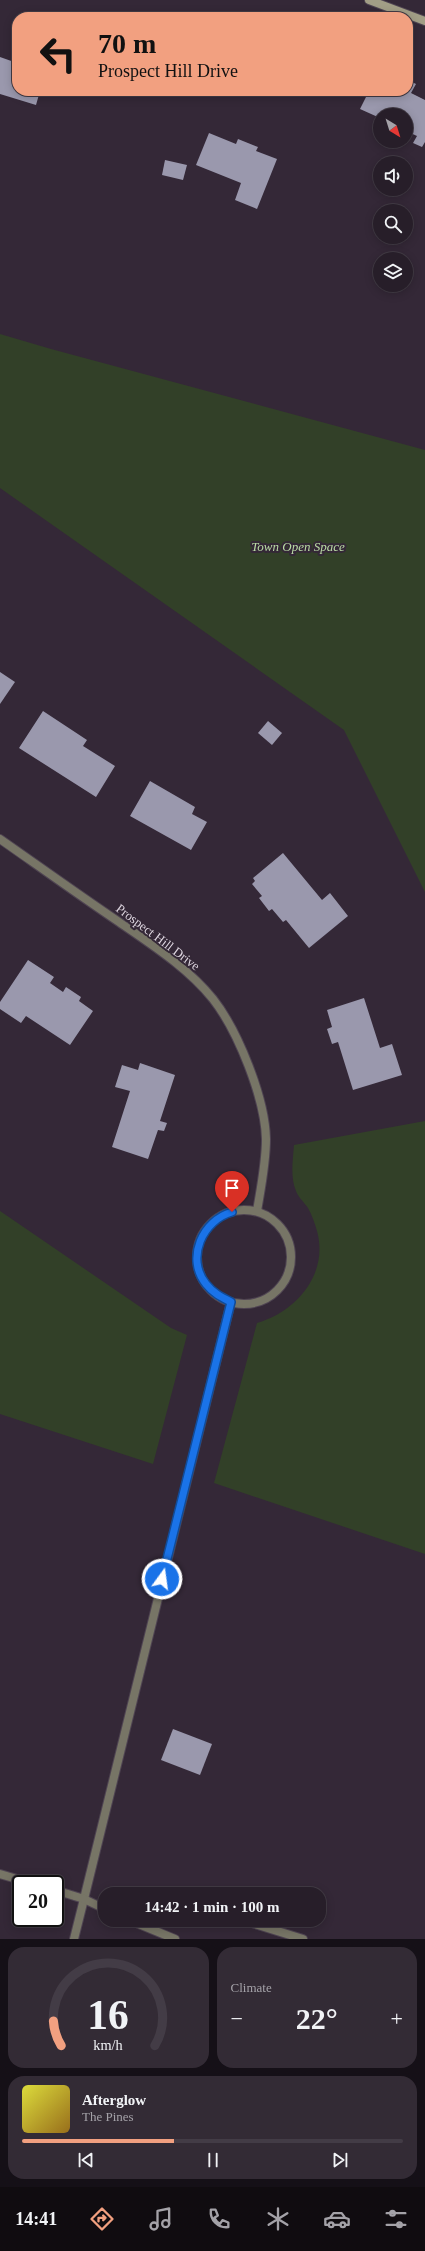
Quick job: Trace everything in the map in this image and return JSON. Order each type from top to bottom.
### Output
[{"type":"main road","points":[[369,0],[401,12]]},
{"type":"main road","points":[[413,16],[425,21]]},
{"type":"street","name":"Prospect Hill Drive","points":[[0,839],[163,953],[191,976],[213,1000],[250,1068],[261,1101],[266,1138],[263,1175],[257,1211]]},
{"type":"street","points":[[240,1209],[257,1211],[270,1217],[281,1227],[288,1240],[292,1255],[290,1269],[283,1283],[273,1294],[260,1301],[245,1304],[231,1302],[216,1295],[205,1283],[198,1268],[197,1257],[201,1236],[211,1223],[224,1214],[240,1209]]},
{"type":"street","points":[[74,1939],[231,1302]]},
{"type":"street","points":[[0,1874],[12,1878]]},
{"type":"street","points":[[64,1893],[98,1905]]},
{"type":"street","points":[[146,1927],[175,1939]]},
{"type":"street","points":[[264,1927],[303,1939]]},
{"type":"green space","name":"Town Open Space","points":[[0,334],[425,450],[425,892],[344,730],[0,488]]},
{"type":"green space","points":[[425,1121],[425,1554],[214,1483],[257,1323],[271,1318],[285,1310],[296,1300],[306,1289],[314,1276],[318,1262],[319,1247],[317,1231],[309,1211],[298,1195],[294,1186],[292,1168],[294,1145]]},
{"type":"green space","points":[[0,1211],[171,1328],[187,1335],[153,1464],[0,1414]]},
{"type":"building","points":[[0,57],[12,61],[12,96],[39,96],[36,105],[0,94]]},
{"type":"building","points":[[413,82],[416,84],[413,89]]},
{"type":"building","points":[[413,94],[425,100],[425,142],[422,147],[413,143],[417,136],[413,134],[413,108],[373,108],[373,115],[360,109],[366,96],[413,96]]},
{"type":"building","points":[[209,133],[236,144],[238,139],[258,147],[256,151],[277,159],[257,209],[235,200],[241,183],[196,165]]},
{"type":"building","points":[[165,160],[187,165],[183,180],[162,175]]},
{"type":"building","points":[[0,672],[15,682],[0,704]]},
{"type":"building","points":[[43,711],[87,740],[83,746],[115,766],[96,797],[19,748]]},
{"type":"building","points":[[268,721],[282,733],[272,745],[258,733]]},
{"type":"building","points":[[150,781],[195,807],[192,814],[207,822],[191,850],[130,816]]},
{"type":"building","points":[[283,853],[322,900],[330,893],[348,916],[309,948],[286,920],[283,922],[272,909],[269,911],[259,898],[262,896],[252,884],[255,881],[253,878]]},
{"type":"building","points":[[28,960],[54,977],[50,983],[63,992],[66,987],[81,997],[79,1001],[93,1011],[70,1045],[26,1016],[21,1023],[0,1009],[0,1002]]},
{"type":"building","points":[[364,998],[380,1048],[392,1044],[402,1075],[353,1090],[338,1042],[332,1044],[327,1029],[332,1027],[327,1010]]},
{"type":"building","points":[[140,1063],[175,1075],[160,1121],[167,1123],[164,1131],[158,1130],[148,1159],[112,1147],[130,1091],[115,1087],[122,1065],[138,1070]]},
{"type":"building","points":[[173,1729],[212,1744],[200,1775],[161,1760]]},
{"type":"route","points":[[162,1579],[231,1302],[216,1295],[205,1283],[198,1268],[197,1252],[201,1236],[211,1223],[224,1214],[232,1212]]}]
